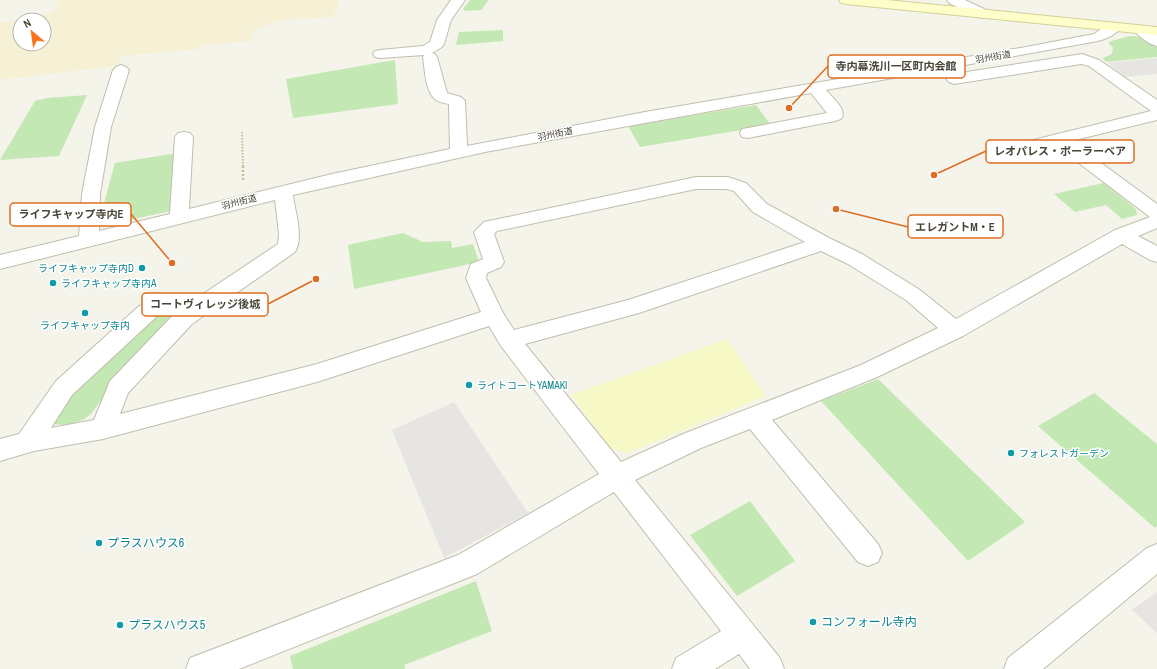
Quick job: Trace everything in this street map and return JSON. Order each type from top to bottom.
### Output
[{"type":"street","points":[[380,54],[426,50],[437,44],[444,20],[458,0]]},
{"type":"street","points":[[846,0],[1157,31]]},
{"type":"street","points":[[954,0],[983,14]]},
{"type":"street","name":"羽州街道","points":[[0,262],[243,201],[459,153],[637,118],[1098,38],[1114,27]]},
{"type":"street","points":[[1141,30],[1157,42]]},
{"type":"street","points":[[430,57],[439,94],[444,98],[452,98],[457,102],[459,153]]},
{"type":"street","points":[[923,69],[941,78],[950,79],[1082,59],[1094,63],[1157,108]]},
{"type":"street","points":[[89,240],[91,194],[103,127],[120,70]]},
{"type":"street","points":[[748,133],[835,116],[835,111],[814,87]]},
{"type":"street","points":[[1007,152],[1157,116]]},
{"type":"street","points":[[179,217],[184,137]]},
{"type":"street","points":[[1057,139],[1157,213]]},
{"type":"street","points":[[769,669],[509,340],[494,316],[476,278],[478,269],[494,262],[484,232],[491,226],[696,183],[728,183],[740,186],[760,208],[822,243],[855,259],[913,295],[955,330]]},
{"type":"street","points":[[103,429],[118,388],[184,318],[288,247],[290,234],[283,192]]},
{"type":"street","points":[[201,669],[467,565],[618,476],[692,441],[869,371],[955,330],[1122,235],[1157,221]]},
{"type":"street","points":[[1122,235],[1157,255]]},
{"type":"street","points":[[509,340],[631,307],[822,243]]},
{"type":"street","points":[[27,443],[64,388],[147,312]]},
{"type":"street","points":[[0,450],[27,443],[103,429],[317,373],[494,316]]},
{"type":"street","points":[[754,416],[868,553]]},
{"type":"street","points":[[1019,669],[1157,557]]},
{"type":"street","points":[[687,669],[742,635]]},
{"type":"path","points":[[242,132],[243,201]]},
{"type":"shaded area","points":[[59,0],[340,0],[333,17],[282,20],[255,30],[250,41],[199,46],[198,49],[122,56],[116,66],[0,80],[0,23],[12,21],[12,52],[52,52],[52,12],[54,11]]},
{"type":"shaded area","points":[[470,0],[489,0],[481,10],[465,11],[463,9]]},
{"type":"shaded area","points":[[503,30],[503,41],[456,45],[459,32]]},
{"type":"shaded area","points":[[1130,36],[1146,37],[1157,46],[1157,57],[1106,62],[1103,58],[1112,54],[1113,48],[1108,42]]},
{"type":"shaded area","points":[[1157,58],[1157,74],[1125,77],[1108,63]]},
{"type":"shaded area","points":[[395,60],[398,104],[293,118],[286,79]]},
{"type":"shaded area","points":[[87,95],[59,156],[0,160],[35,101],[47,98]]},
{"type":"shaded area","points":[[756,105],[771,125],[640,147],[628,126]]},
{"type":"shaded area","points":[[177,153],[171,211],[106,225],[100,218],[115,163]]},
{"type":"shaded area","points":[[1104,183],[1136,209],[1137,215],[1122,219],[1106,205],[1075,212],[1054,194]]},
{"type":"shaded area","points":[[403,233],[423,242],[451,241],[452,248],[473,244],[479,262],[354,289],[348,245]]},
{"type":"shaded area","points":[[181,307],[182,313],[114,383],[91,414],[83,420],[68,425],[53,424],[68,392],[157,311]]},
{"type":"shaded area","points":[[878,379],[1025,522],[968,561],[821,401]]},
{"type":"shaded area","points":[[1094,393],[1157,444],[1157,526],[1155,528],[1038,426]]},
{"type":"shaded area","points":[[454,402],[528,513],[444,558],[392,430]]},
{"type":"shaded area","points":[[750,501],[795,561],[737,596],[690,535]]},
{"type":"shaded area","points":[[476,581],[492,631],[404,665],[405,669],[293,669],[290,656]]},
{"type":"shaded area","points":[[1157,592],[1157,633],[1132,610]]},
{"type":"sand","points":[[727,339],[766,396],[628,453],[610,448],[571,395]]},
{"type":"place","name":"寺内幕洗川一区町内会館","points":[[789,108]]},
{"type":"place","name":"レオパレス・ポーラーベア","points":[[934,175]]},
{"type":"place","name":"エレガントM・E","points":[[836,209]]},
{"type":"place","name":"ライフキャップ寺内E","points":[[172,263]]},
{"type":"place","name":"ライフキャップ寺内D","points":[[142,268]]},
{"type":"place","name":"コートヴィレッジ後城","points":[[316,279]]},
{"type":"place","name":"ライフキャップ寺内A","points":[[53,283]]},
{"type":"place","name":"ライフキャップ寺内","points":[[85,313]]},
{"type":"place","name":"ライトコートYAMAKI","points":[[469,385]]},
{"type":"place","name":"フォレストガーデン","points":[[1011,453]]},
{"type":"place","name":"プラスハウス6","points":[[99,543]]},
{"type":"place","name":"コンフォール寺内","points":[[813,622]]},
{"type":"place","name":"プラスハウス5","points":[[120,625]]}]
